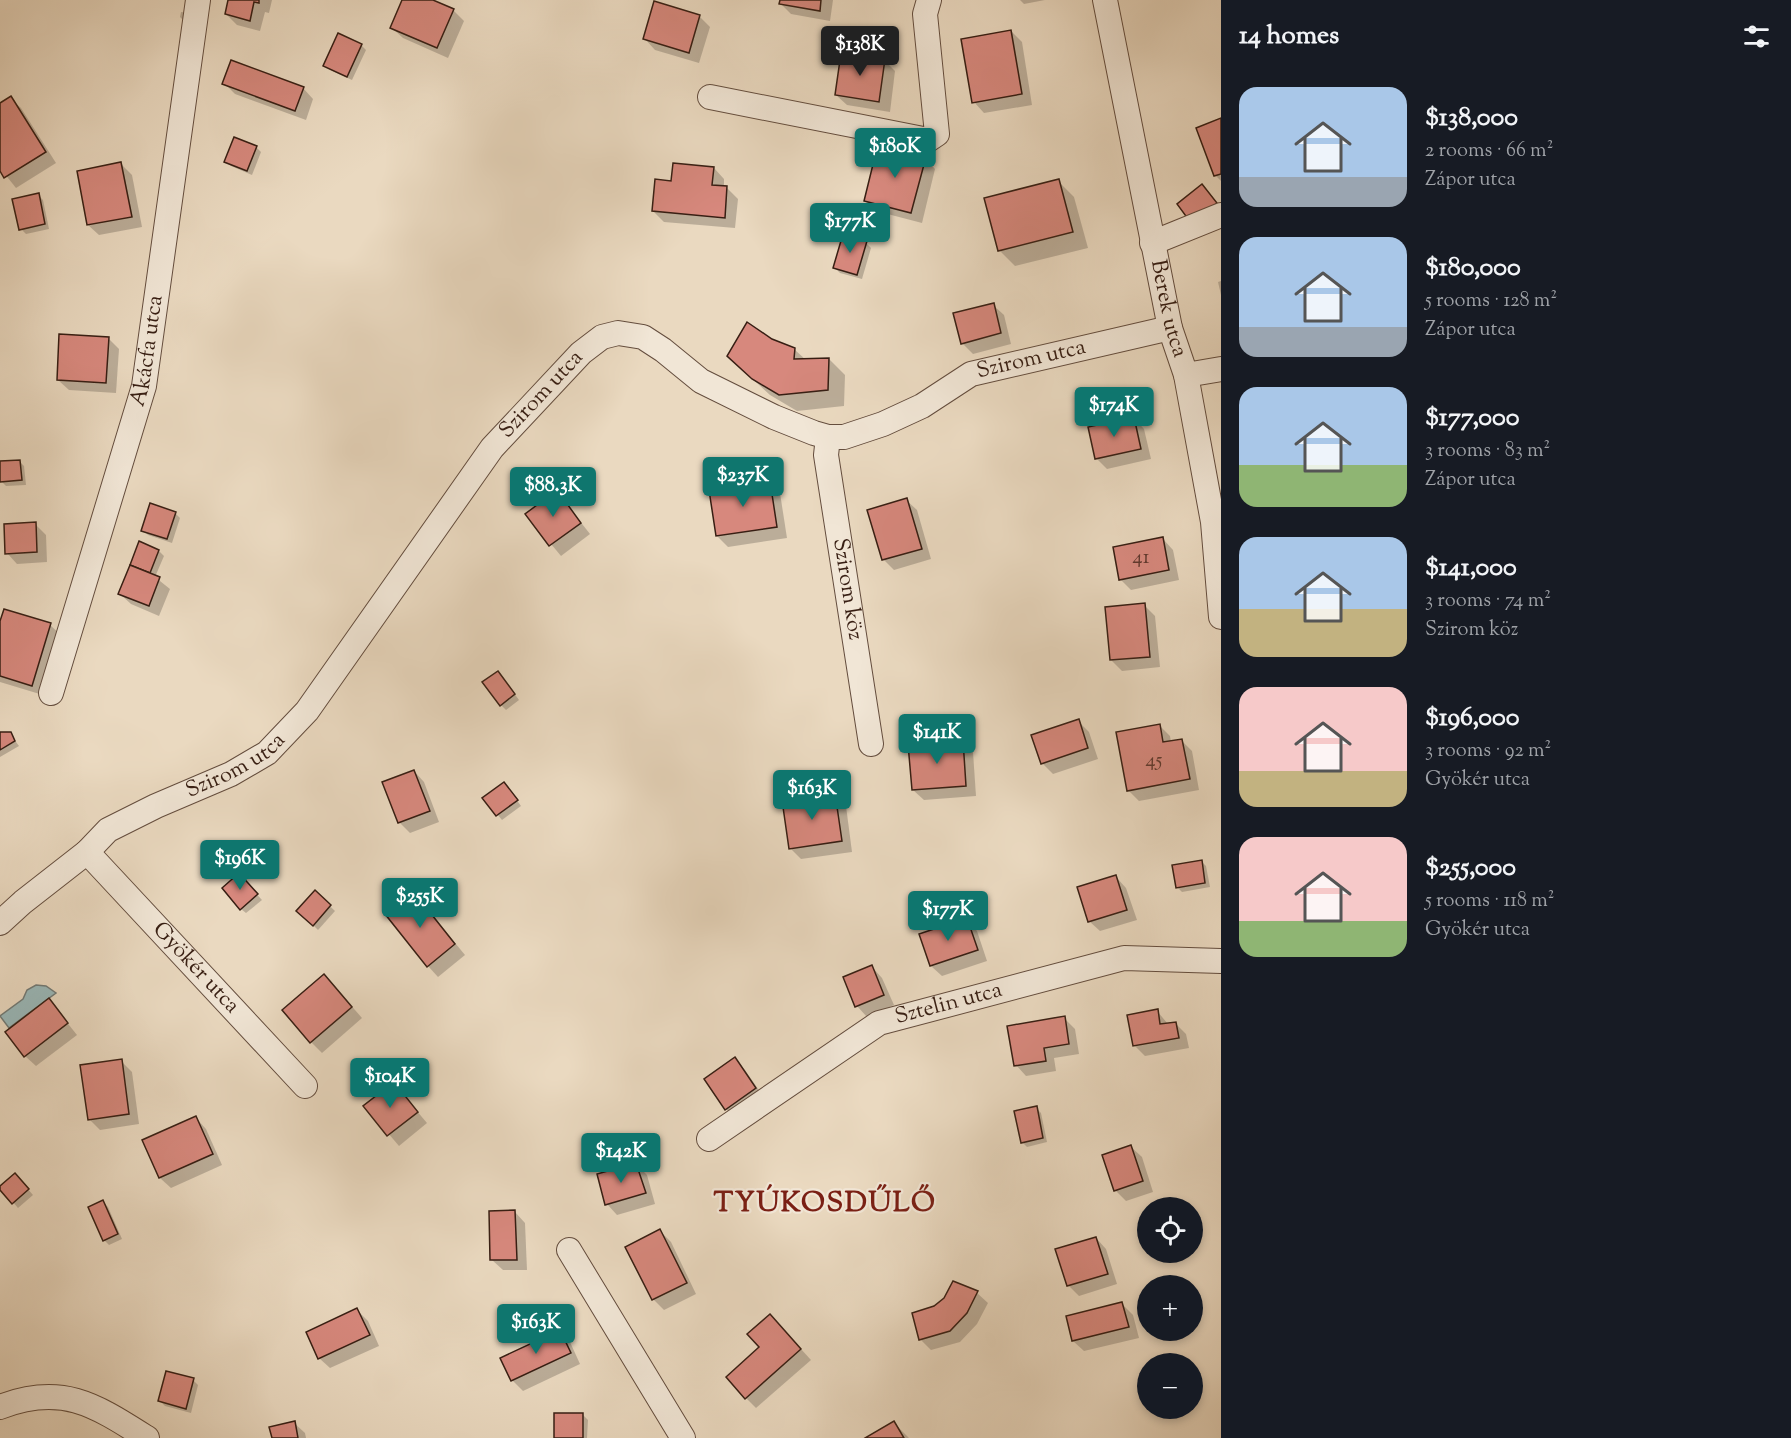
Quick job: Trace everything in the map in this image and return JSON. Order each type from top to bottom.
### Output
[{"type":"street","name":"Akácfa utca","points":[[51,693],[144,386],[198,0]]},
{"type":"street","points":[[710,96],[928,140],[937,134],[925,14],[929,0]]},
{"type":"street","name":"Berek utca","points":[[1106,0],[1170,328],[1186,375],[1213,522],[1221,617]]},
{"type":"street","points":[[1152,243],[1221,215]]},
{"type":"street","name":"Szirom utca","points":[[0,923],[87,852],[108,830],[231,774],[267,753],[307,711],[492,448],[581,353],[602,337],[618,333],[643,337],[701,381],[774,417],[828,437],[844,437],[883,424],[922,406],[971,374],[1170,328]]},
{"type":"street","points":[[1186,375],[1221,369]]},
{"type":"street","name":"Szirom köz","points":[[828,437],[826,455],[871,744]]},
{"type":"street","name":"Gyökér utca","points":[[87,852],[305,1086]]},
{"type":"street","name":"Sztelin utca","points":[[709,1139],[879,1023],[1124,958],[1221,961]]},
{"type":"street","points":[[569,1250],[683,1438]]},
{"type":"street","points":[[0,1407],[31,1398],[56,1396],[81,1401],[114,1417],[147,1438]]},
{"type":"water","points":[[36,985],[46,986],[56,993],[9,1028],[0,1016],[23,999],[27,990]]},
{"type":"building","points":[[228,0],[259,0],[259,3],[254,2],[250,21],[225,14]]},
{"type":"building","points":[[402,0],[433,0],[454,9],[437,48],[390,28]]},
{"type":"building","points":[[780,0],[821,0],[820,11],[779,4]]},
{"type":"building","points":[[654,1],[700,15],[689,53],[643,39]]},
{"type":"building","points":[[1011,30],[1022,94],[972,103],[961,39]]},
{"type":"building","points":[[338,33],[362,44],[347,77],[323,66]]},
{"type":"building","points":[[841,53],[885,59],[879,102],[835,95]]},
{"type":"building","points":[[231,60],[304,87],[295,111],[222,84]]},
{"type":"building","points":[[11,96],[46,152],[4,178],[0,171],[0,103]]},
{"type":"building","points":[[1221,118],[1221,174],[1214,176],[1196,128]]},
{"type":"building","points":[[234,137],[257,146],[247,171],[224,162]]},
{"type":"building","points":[[878,144],[926,157],[911,213],[864,201]]},
{"type":"building","points":[[121,162],[132,217],[87,225],[77,171]]},
{"type":"building","points":[[673,163],[714,167],[712,185],[727,186],[725,218],[652,211],[655,179],[671,181]]},
{"type":"building","points":[[1059,179],[1073,232],[998,251],[984,198]]},
{"type":"building","points":[[1202,184],[1217,203],[1191,223],[1177,204]]},
{"type":"building","points":[[39,193],[45,224],[19,230],[12,199]]},
{"type":"building","points":[[843,234],[867,241],[857,275],[833,268]]},
{"type":"building","points":[[994,303],[1001,333],[961,344],[953,313]]},
{"type":"building","points":[[747,322],[772,339],[795,348],[794,359],[829,358],[828,390],[779,395],[752,379],[727,356]]},
{"type":"building","points":[[59,334],[109,337],[106,383],[57,380]]},
{"type":"building","points":[[1134,417],[1141,449],[1095,459],[1088,427]]},
{"type":"building","points":[[20,460],[22,480],[0,482],[0,461]]},
{"type":"building","points":[[770,481],[777,527],[716,536],[709,490]]},
{"type":"building","points":[[557,490],[581,523],[549,546],[525,514]]},
{"type":"building","points":[[907,498],[922,549],[882,560],[867,510]]},
{"type":"building","points":[[150,503],[176,512],[167,539],[141,531]]},
{"type":"building","points":[[36,522],[37,552],[5,554],[4,524]]},
{"type":"building","points":[[1163,537],[1169,570],[1119,580],[1113,547]]},
{"type":"building","points":[[139,541],[159,550],[150,573],[130,565]]},
{"type":"building","points":[[130,565],[160,577],[149,606],[118,594]]},
{"type":"building","points":[[1145,603],[1150,657],[1110,660],[1105,607]]},
{"type":"building","points":[[4,609],[51,623],[32,686],[0,676],[0,621]]},
{"type":"building","points":[[498,671],[515,694],[500,706],[482,682]]},
{"type":"building","points":[[1079,719],[1088,748],[1041,764],[1031,735]]},
{"type":"building","points":[[1160,724],[1163,742],[1182,739],[1190,779],[1127,791],[1116,732]]},
{"type":"building","points":[[0,732],[11,732],[15,741],[0,750]]},
{"type":"building","points":[[963,740],[966,786],[912,790],[908,744]]},
{"type":"building","points":[[414,770],[430,811],[398,823],[382,782]]},
{"type":"building","points":[[504,782],[518,800],[496,816],[482,798]]},
{"type":"building","points":[[835,793],[842,841],[789,849],[782,800]]},
{"type":"building","points":[[1202,860],[1205,883],[1176,888],[1172,865]]},
{"type":"building","points":[[239,873],[258,894],[240,910],[222,888]]},
{"type":"building","points":[[1116,875],[1127,910],[1088,922],[1077,887]]},
{"type":"building","points":[[315,890],[331,905],[313,926],[296,911]]},
{"type":"building","points":[[413,891],[455,944],[427,967],[385,914]]},
{"type":"building","points":[[967,918],[978,950],[930,966],[919,934]]},
{"type":"building","points":[[872,965],[884,995],[855,1007],[843,977]]},
{"type":"building","points":[[324,974],[352,1007],[310,1043],[282,1010]]},
{"type":"building","points":[[49,998],[68,1023],[24,1057],[5,1032]]},
{"type":"building","points":[[1158,1009],[1160,1024],[1176,1022],[1179,1038],[1133,1046],[1127,1015]]},
{"type":"building","points":[[1065,1016],[1069,1044],[1044,1048],[1046,1061],[1014,1066],[1007,1026]]},
{"type":"building","points":[[735,1057],[756,1088],[725,1110],[704,1079]]},
{"type":"building","points":[[122,1059],[129,1114],[88,1120],[80,1065]]},
{"type":"building","points":[[394,1082],[418,1112],[387,1136],[363,1106]]},
{"type":"building","points":[[1037,1106],[1043,1138],[1021,1143],[1014,1111]]},
{"type":"building","points":[[196,1116],[213,1154],[159,1178],[142,1140]]},
{"type":"building","points":[[1131,1145],[1143,1181],[1114,1191],[1102,1155]]},
{"type":"building","points":[[636,1163],[646,1193],[605,1205],[597,1174]]},
{"type":"building","points":[[15,1173],[29,1189],[12,1204],[0,1190],[0,1186]]},
{"type":"building","points":[[103,1200],[118,1234],[103,1241],[88,1207]]},
{"type":"building","points":[[515,1210],[517,1260],[490,1260],[489,1211]]},
{"type":"building","points":[[660,1229],[687,1283],[652,1300],[625,1247]]},
{"type":"building","points":[[1096,1237],[1108,1274],[1067,1286],[1055,1249]]},
{"type":"building","points":[[953,1281],[978,1291],[967,1313],[950,1331],[919,1340],[912,1313],[934,1306],[944,1298]]},
{"type":"building","points":[[1122,1302],[1129,1327],[1072,1341],[1066,1316]]},
{"type":"building","points":[[357,1308],[370,1335],[318,1359],[306,1332]]},
{"type":"building","points":[[770,1314],[801,1349],[745,1399],[726,1377],[759,1347],[747,1334]]},
{"type":"building","points":[[560,1330],[571,1353],[511,1381],[500,1358]]},
{"type":"building","points":[[166,1371],[194,1378],[186,1409],[158,1401]]},
{"type":"building","points":[[554,1413],[583,1413],[583,1438],[554,1438]]},
{"type":"building","points":[[295,1421],[298,1438],[272,1438],[269,1427]]},
{"type":"building","points":[[894,1421],[904,1438],[865,1438]]},
{"type":"district","name":"TYÚKOSDŰLŐ","points":[[825,1204]]}]
